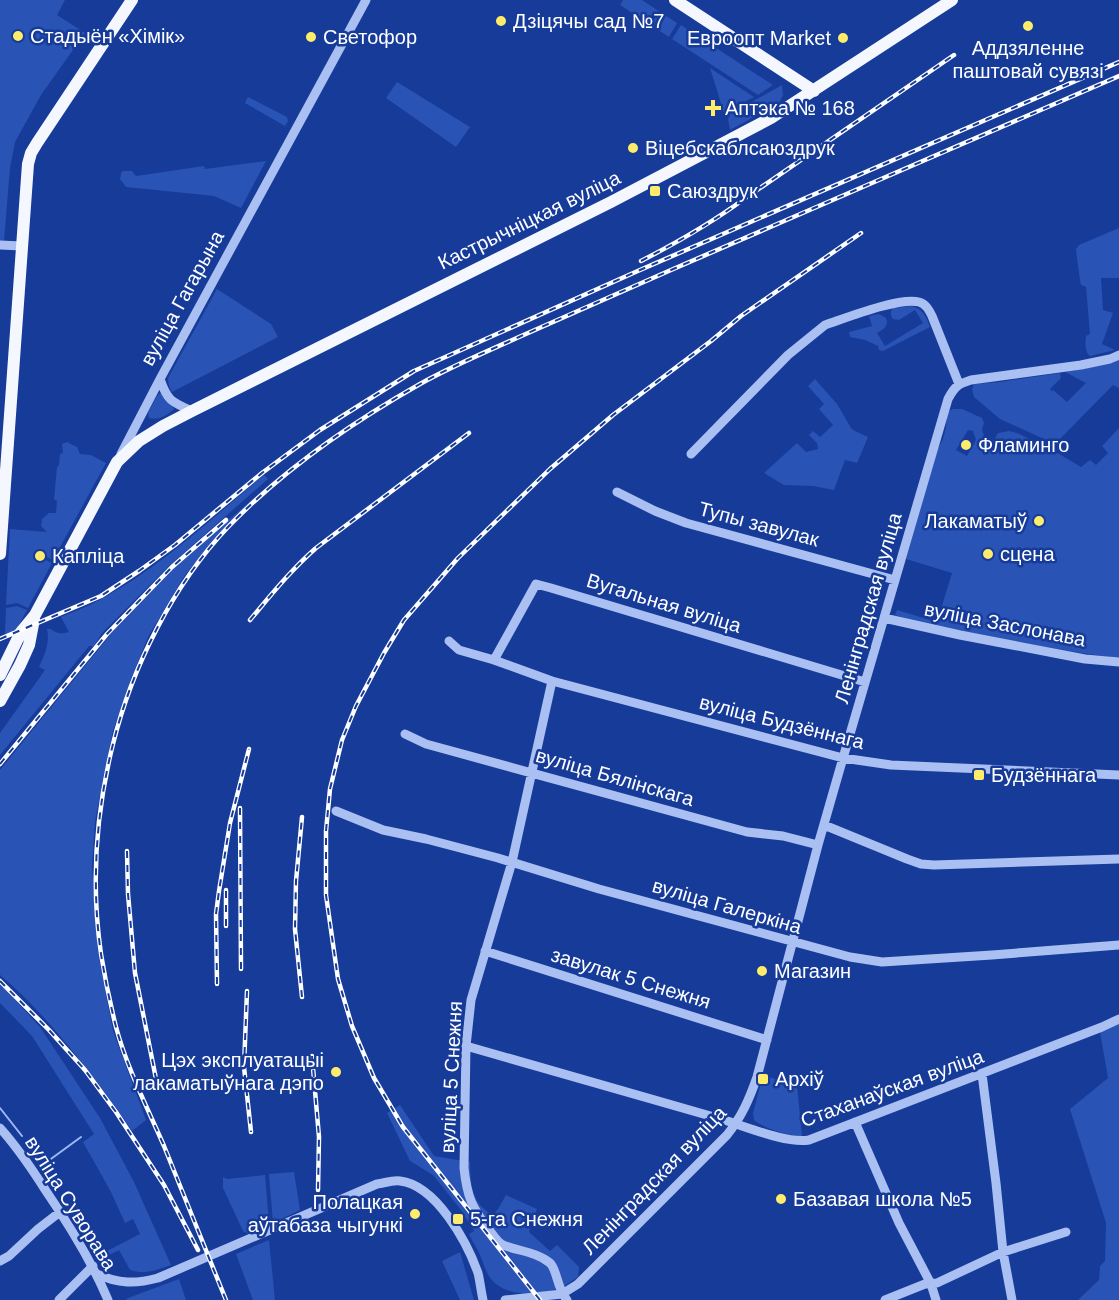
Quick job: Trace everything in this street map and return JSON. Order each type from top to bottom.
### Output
[{"type":"main road","points":[[0,554],[26,175],[31,153],[132,0]]},
{"type":"main road","name":"Кастрычніцкая вуліца","points":[[117,462],[139,441],[163,426],[611,202],[771,118],[951,0]]},
{"type":"main road","points":[[679,1],[814,91]]},
{"type":"main road","name":"вуліца Гагарына","points":[[0,671],[6,652],[34,615],[117,462]]},
{"type":"main road","name":"вуліца Гагарына","points":[[3,696],[29,645],[34,615]]},
{"type":"main road","points":[[0,671],[3,696]]},
{"type":"street","name":"вуліца Гагарына","points":[[117,462],[366,0]]},
{"type":"street","points":[[0,245],[22,246]]},
{"type":"street","points":[[691,454],[788,355],[825,325],[898,303],[922,303],[928,308],[959,384],[971,380],[1081,365],[1119,355]]},
{"type":"street","points":[[160,379],[168,398],[192,411]]},
{"type":"street","name":"Ленінградская вуліца","points":[[565,1297],[727,1135],[746,1107],[757,1077],[818,845],[948,399],[959,384]]},
{"type":"street","name":"Тупы завулак","points":[[617,492],[686,523],[895,580]]},
{"type":"street","name":"Вугальная вуліца","points":[[494,660],[536,584],[865,682]]},
{"type":"street","name":"вуліца Заслонава","points":[[884,618],[1085,659],[1119,662]]},
{"type":"street","name":"вуліца Будзённага","points":[[448,641],[459,650],[552,681],[843,758],[891,765],[1119,775]]},
{"type":"street","name":"вуліца 5 Снежня","points":[[552,681],[512,862],[471,1000],[466,1046],[464,1168],[466,1188],[472,1204],[499,1242],[538,1256],[551,1264],[565,1297]]},
{"type":"street","name":"вуліца Бялінскага","points":[[405,734],[426,744],[747,832],[783,836],[818,845]]},
{"type":"street","name":"вуліца Галеркіна","points":[[336,811],[383,830],[512,862],[599,889],[850,957],[882,962],[992,956],[1119,945]]},
{"type":"street","points":[[824,825],[907,860],[928,864],[1119,859]]},
{"type":"street","name":"завулак 5 Снежня","points":[[485,951],[767,1040]]},
{"type":"street","name":"Стаханаўская вуліца","points":[[466,1046],[799,1142],[981,1074],[1119,1019]]},
{"type":"street","points":[[981,1074],[1003,1252],[1012,1300]]},
{"type":"street","points":[[855,1122],[898,1223],[931,1284],[936,1300]]},
{"type":"street","name":"вуліца Суворава","points":[[0,1128],[16,1146],[60,1212],[95,1270],[108,1300]]},
{"type":"street","points":[[59,1300],[95,1270],[107,1279],[128,1283],[158,1278],[377,1184],[391,1181],[401,1181],[425,1192],[452,1223],[468,1248],[478,1275],[483,1300]]},
{"type":"street","points":[[1,1259],[17,1250],[38,1229],[60,1212]]},
{"type":"street","points":[[885,1300],[925,1284],[937,1283],[1003,1252],[1066,1232]]},
{"type":"street","points":[[505,1300],[565,1297]]},
{"type":"shaded area","points":[[0,0],[65,0],[57,15],[85,33],[41,95],[15,142],[10,168],[4,241],[0,241]]},
{"type":"shaded area","points":[[623,0],[642,0],[677,23],[669,37],[620,5]]},
{"type":"shaded area","points":[[681,25],[773,85],[758,95],[672,39]]},
{"type":"shaded area","points":[[710,68],[754,97],[724,113]]},
{"type":"shaded area","points":[[397,82],[470,127],[456,147],[386,98]]},
{"type":"shaded area","points":[[782,85],[783,95],[779,103],[730,130],[728,119],[730,114]]},
{"type":"shaded area","points":[[248,97],[287,117],[288,121],[285,126],[245,103]]},
{"type":"shaded area","points":[[266,161],[241,208],[214,196],[126,187],[120,179],[123,171],[132,171],[136,176],[204,166],[205,169]]},
{"type":"shaded area","points":[[1119,228],[1119,278],[1101,278],[1103,310],[1113,313],[1102,344],[1115,350],[1090,356],[1086,344],[1086,336],[1090,334],[1086,287],[1081,285],[1076,249],[1079,245]]},
{"type":"shaded area","points":[[217,289],[271,324],[278,337],[172,392],[168,378]]},
{"type":"shaded area","points":[[911,306],[924,314],[930,327],[883,351],[865,340],[850,337],[849,332],[872,326],[869,316],[879,314],[887,321],[885,327],[877,333],[885,346],[923,323],[915,310],[899,320],[892,318],[893,308]]},
{"type":"shaded area","points":[[1119,360],[1119,388],[1113,385],[1055,444],[1000,419],[974,397],[972,389],[974,384],[1060,373],[1061,378],[1050,389],[1067,402],[1086,383],[1065,372],[1110,364]]},
{"type":"shaded area","points":[[815,379],[837,404],[851,428],[868,437],[857,463],[845,460],[834,490],[813,486],[784,485],[764,473],[797,443],[806,452],[818,449],[817,443],[809,435],[813,431],[820,437],[833,425],[819,409],[824,404],[808,386]]},
{"type":"shaded area","points":[[160,393],[174,409],[163,417],[149,418],[148,413]]},
{"type":"shaded area","points":[[962,409],[982,418],[985,438],[994,440],[998,433],[1009,431],[1017,433],[1081,467],[1090,460],[1096,465],[1108,453],[1102,446],[1119,428],[1119,658],[986,636],[895,615],[897,610],[937,622],[952,573],[906,559],[937,450],[943,439],[949,411]],"holes":[[[968,430],[973,431],[976,440],[967,456],[956,450]]]},
{"type":"shaded area","points":[[67,442],[77,447],[80,454],[91,455],[106,463],[53,560],[47,557],[44,550],[39,549],[34,552],[33,557],[36,561],[41,563],[46,560],[52,563],[28,608],[17,603],[6,605],[10,529],[47,532],[41,526],[42,519],[49,513],[56,513],[57,501],[54,499],[57,467],[60,454],[63,453],[62,444]]},
{"type":"shaded area","points":[[264,475],[268,479],[170,565],[102,633],[94,646],[89,646],[0,755],[0,733],[45,670],[39,667],[47,644],[47,629],[59,633],[69,632],[61,617],[98,601],[146,571],[186,541]]},
{"type":"shaded area","points":[[271,483],[226,526],[185,575],[148,637],[113,731],[95,822],[92,866],[98,953],[113,1031],[146,1120],[132,1131],[104,1091],[57,1032],[30,1002],[0,975],[0,770],[110,635],[173,569]]},
{"type":"shaded area","points":[[17,606],[27,610],[13,636],[6,636],[6,608]]},
{"type":"shaded area","points":[[0,985],[40,1027],[100,1118],[134,1182],[171,1265],[141,1272],[130,1270],[119,1250],[109,1255],[107,1251],[140,1234],[133,1219],[125,1223],[111,1192],[83,1142],[94,1134],[32,1036],[0,1003]]},
{"type":"shaded area","points":[[1119,1023],[1119,1300],[1078,1300],[1099,1280],[1100,1266],[1105,1261],[1106,1223],[1070,1109],[1108,1078],[1100,1032]]},
{"type":"shaded area","points":[[766,1076],[797,1086],[802,1136],[777,1131],[754,1120],[753,1113],[761,1083]]},
{"type":"shaded area","points":[[400,1105],[434,1156],[470,1162],[473,1192],[485,1210],[493,1215],[506,1195],[537,1209],[529,1232],[550,1251],[557,1245],[579,1267],[578,1277],[560,1288],[536,1293],[518,1293],[495,1283],[488,1274],[469,1234],[474,1231],[461,1210],[433,1175],[410,1161],[387,1113]]},
{"type":"shaded area","points":[[294,1172],[300,1210],[273,1223],[269,1174]]},
{"type":"shaded area","points":[[265,1175],[269,1224],[249,1234],[243,1231],[223,1188],[223,1177],[227,1179]]},
{"type":"shaded area","points":[[269,1240],[275,1300],[253,1300],[236,1254]]},
{"type":"shaded area","points":[[460,1252],[474,1300],[460,1300],[442,1261]]},
{"type":"shaded area","points":[[179,1279],[186,1300],[126,1300],[128,1298]]},
{"type":"waterway","points":[[0,1108],[22,1136]]},
{"type":"waterway","points":[[26,1141],[44,1164],[81,1137]]},
{"type":"railway","points":[[641,261],[719,217],[954,55]]},
{"type":"railway","points":[[0,639],[101,596],[175,545],[262,473],[320,430],[414,371],[1119,62]]},
{"type":"railway","points":[[226,1300],[132,1072],[116,1027],[103,963],[96,902],[99,822],[107,770],[121,715],[131,686],[157,628],[172,601],[208,550],[249,506],[295,467],[343,431],[432,377],[595,303],[1119,76]]},
{"type":"railway","points":[[540,1300],[403,1127],[374,1078],[352,1026],[338,979],[326,895],[326,831],[330,789],[342,740],[356,706],[404,620],[458,558],[550,469],[613,415],[741,316],[861,233]]},
{"type":"railway","points":[[250,620],[316,548],[469,433]]},
{"type":"railway","points":[[0,764],[107,634],[172,567],[226,520]]},
{"type":"railway","points":[[217,984],[216,914],[219,891],[230,823],[249,749]]},
{"type":"railway","points":[[240,808],[241,969]]},
{"type":"railway","points":[[302,817],[296,881],[295,929],[302,997]]},
{"type":"railway","points":[[127,851],[128,894],[135,973],[157,1084]]},
{"type":"railway","points":[[226,890],[226,926]]},
{"type":"railway","points":[[0,981],[85,1070],[116,1112],[164,1185],[198,1250]]},
{"type":"railway","points":[[247,991],[244,1067],[251,1132]]},
{"type":"railway","points":[[312,1056],[319,1137],[318,1190]]},
{"type":"place","name":"Дзіцячы сад №7","points":[[501,21]]},
{"type":"place","name":"Аддзяленне паштовай сувязі","points":[[1028,26]]},
{"type":"place","name":"Стадыён «Хімік»","points":[[18,36]]},
{"type":"place","name":"Светофор","points":[[311,37]]},
{"type":"place","name":"Евроопт Market","points":[[843,38]]},
{"type":"place","name":"Аптэка № 168","points":[[713,108]]},
{"type":"place","name":"Віцебскаблсаюздрук","points":[[633,148]]},
{"type":"place","name":"Саюздрук","points":[[655,191]]},
{"type":"place","name":"Фламинго","points":[[966,445]]},
{"type":"place","name":"Лакаматыў","points":[[1039,521]]},
{"type":"place","name":"сцена","points":[[988,554]]},
{"type":"place","name":"Капліца","points":[[40,556]]},
{"type":"place","name":"Будзённага","points":[[979,775]]},
{"type":"place","name":"Магазин","points":[[762,971]]},
{"type":"place","name":"Цэх эксплуатацыі лакаматыўнага дэпо","points":[[336,1072]]},
{"type":"place","name":"Архіў","points":[[763,1079]]},
{"type":"place","name":"Базавая школа №5","points":[[781,1199]]},
{"type":"place","name":"Полацкая аўтабаза чыгункі","points":[[415,1214]]},
{"type":"place","name":"5-га Снежня","points":[[458,1219]]}]
